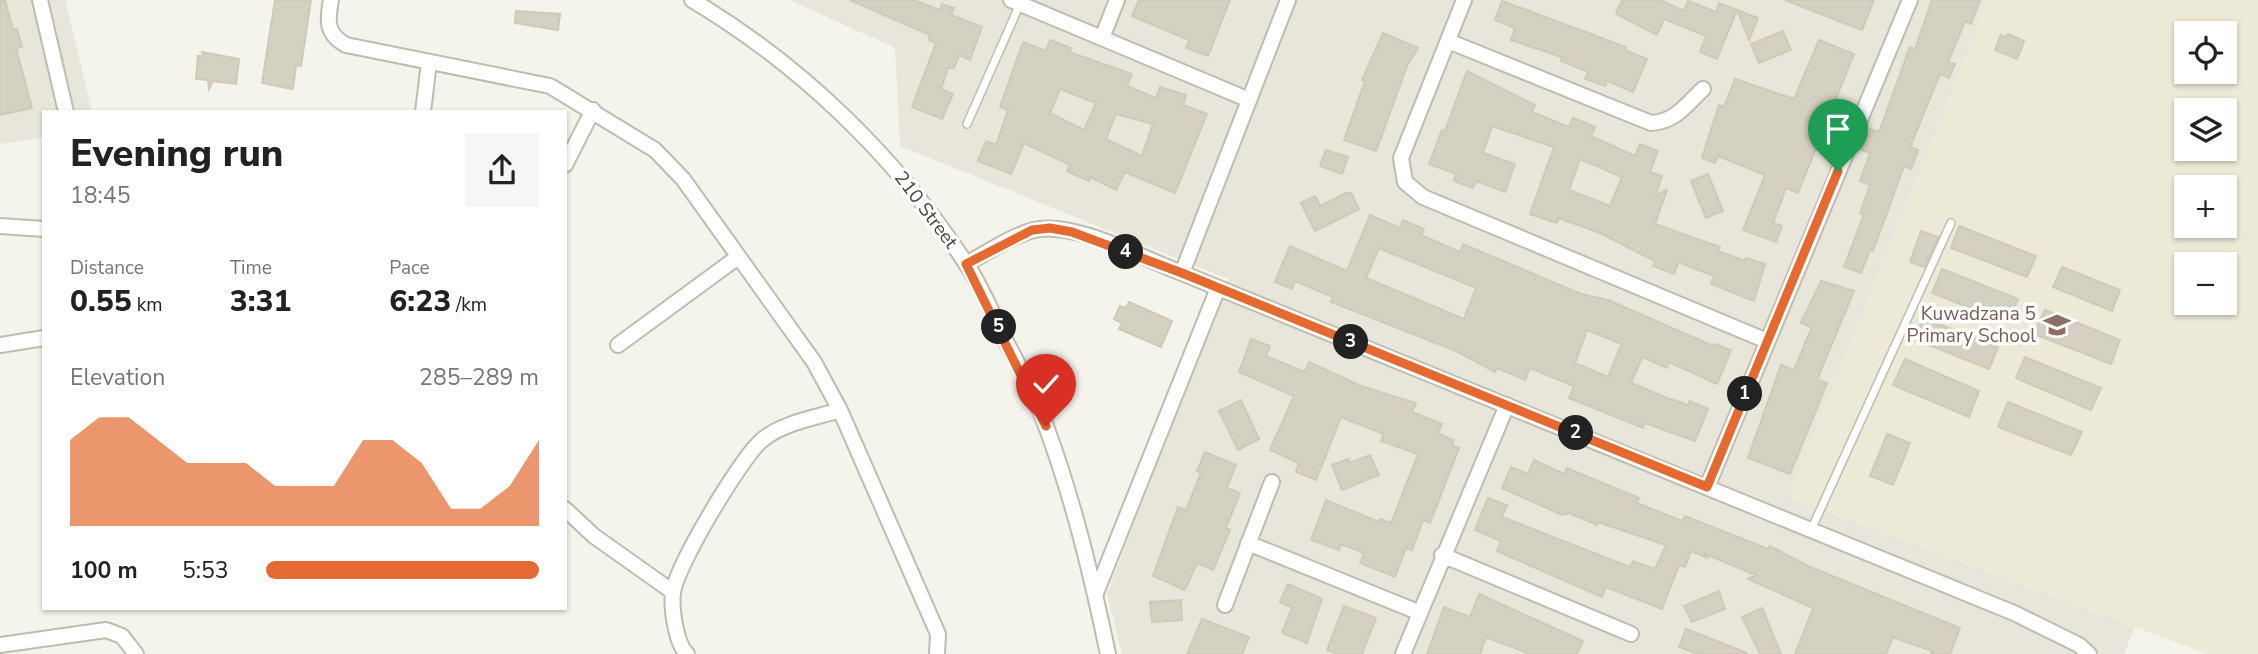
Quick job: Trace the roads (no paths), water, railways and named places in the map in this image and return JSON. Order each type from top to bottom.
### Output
[{"type":"street","points":[[40,0],[66,110]]},
{"type":"street","points":[[331,0],[327,22],[333,38],[346,45],[551,86],[655,150],[682,179],[814,362],[840,410],[938,634],[937,654]]},
{"type":"street","name":"210 Street","points":[[692,0],[723,19],[794,72],[852,124],[887,159],[966,264],[1046,426],[1096,593],[1108,654]]},
{"type":"street","points":[[1102,38],[1117,0]]},
{"type":"street","points":[[1182,273],[1247,99],[1288,0]]},
{"type":"street","points":[[1464,0],[1401,158],[1405,182],[1423,197],[1767,341]]},
{"type":"street","points":[[1707,487],[1910,0]]},
{"type":"street","points":[[1016,2],[1247,99]]},
{"type":"street","points":[[1448,41],[1651,123],[1674,118],[1703,89]]},
{"type":"street","points":[[423,110],[429,62]]},
{"type":"street","points":[[567,161],[593,110]]},
{"type":"street","points":[[0,226],[25,231],[42,229]]},
{"type":"street","points":[[966,264],[1032,230],[1050,228],[1072,232],[1182,273],[2014,613],[2079,645],[2089,654]]},
{"type":"street","points":[[618,345],[738,257]]},
{"type":"street","points":[[1096,593],[1218,288]]},
{"type":"street","points":[[0,345],[42,338]]},
{"type":"street","points":[[1403,654],[1418,612],[1507,405]]},
{"type":"street","points":[[687,654],[682,650],[677,629],[673,592],[687,556],[747,456],[762,440],[786,427],[840,410]]},
{"type":"street","points":[[1225,605],[1272,482]]},
{"type":"street","points":[[567,511],[594,536],[673,592]]},
{"type":"street","points":[[1248,543],[1418,612]]},
{"type":"street","points":[[1442,555],[1631,634]]},
{"type":"street","points":[[0,645],[106,630],[122,636],[136,654]]},
{"type":"lane","points":[[967,124],[1016,2]]},
{"type":"lane","points":[[1811,530],[1951,223]]},
{"type":"place","name":"Kuwadzana 5 Primary School","points":[[2057,325]]}]
